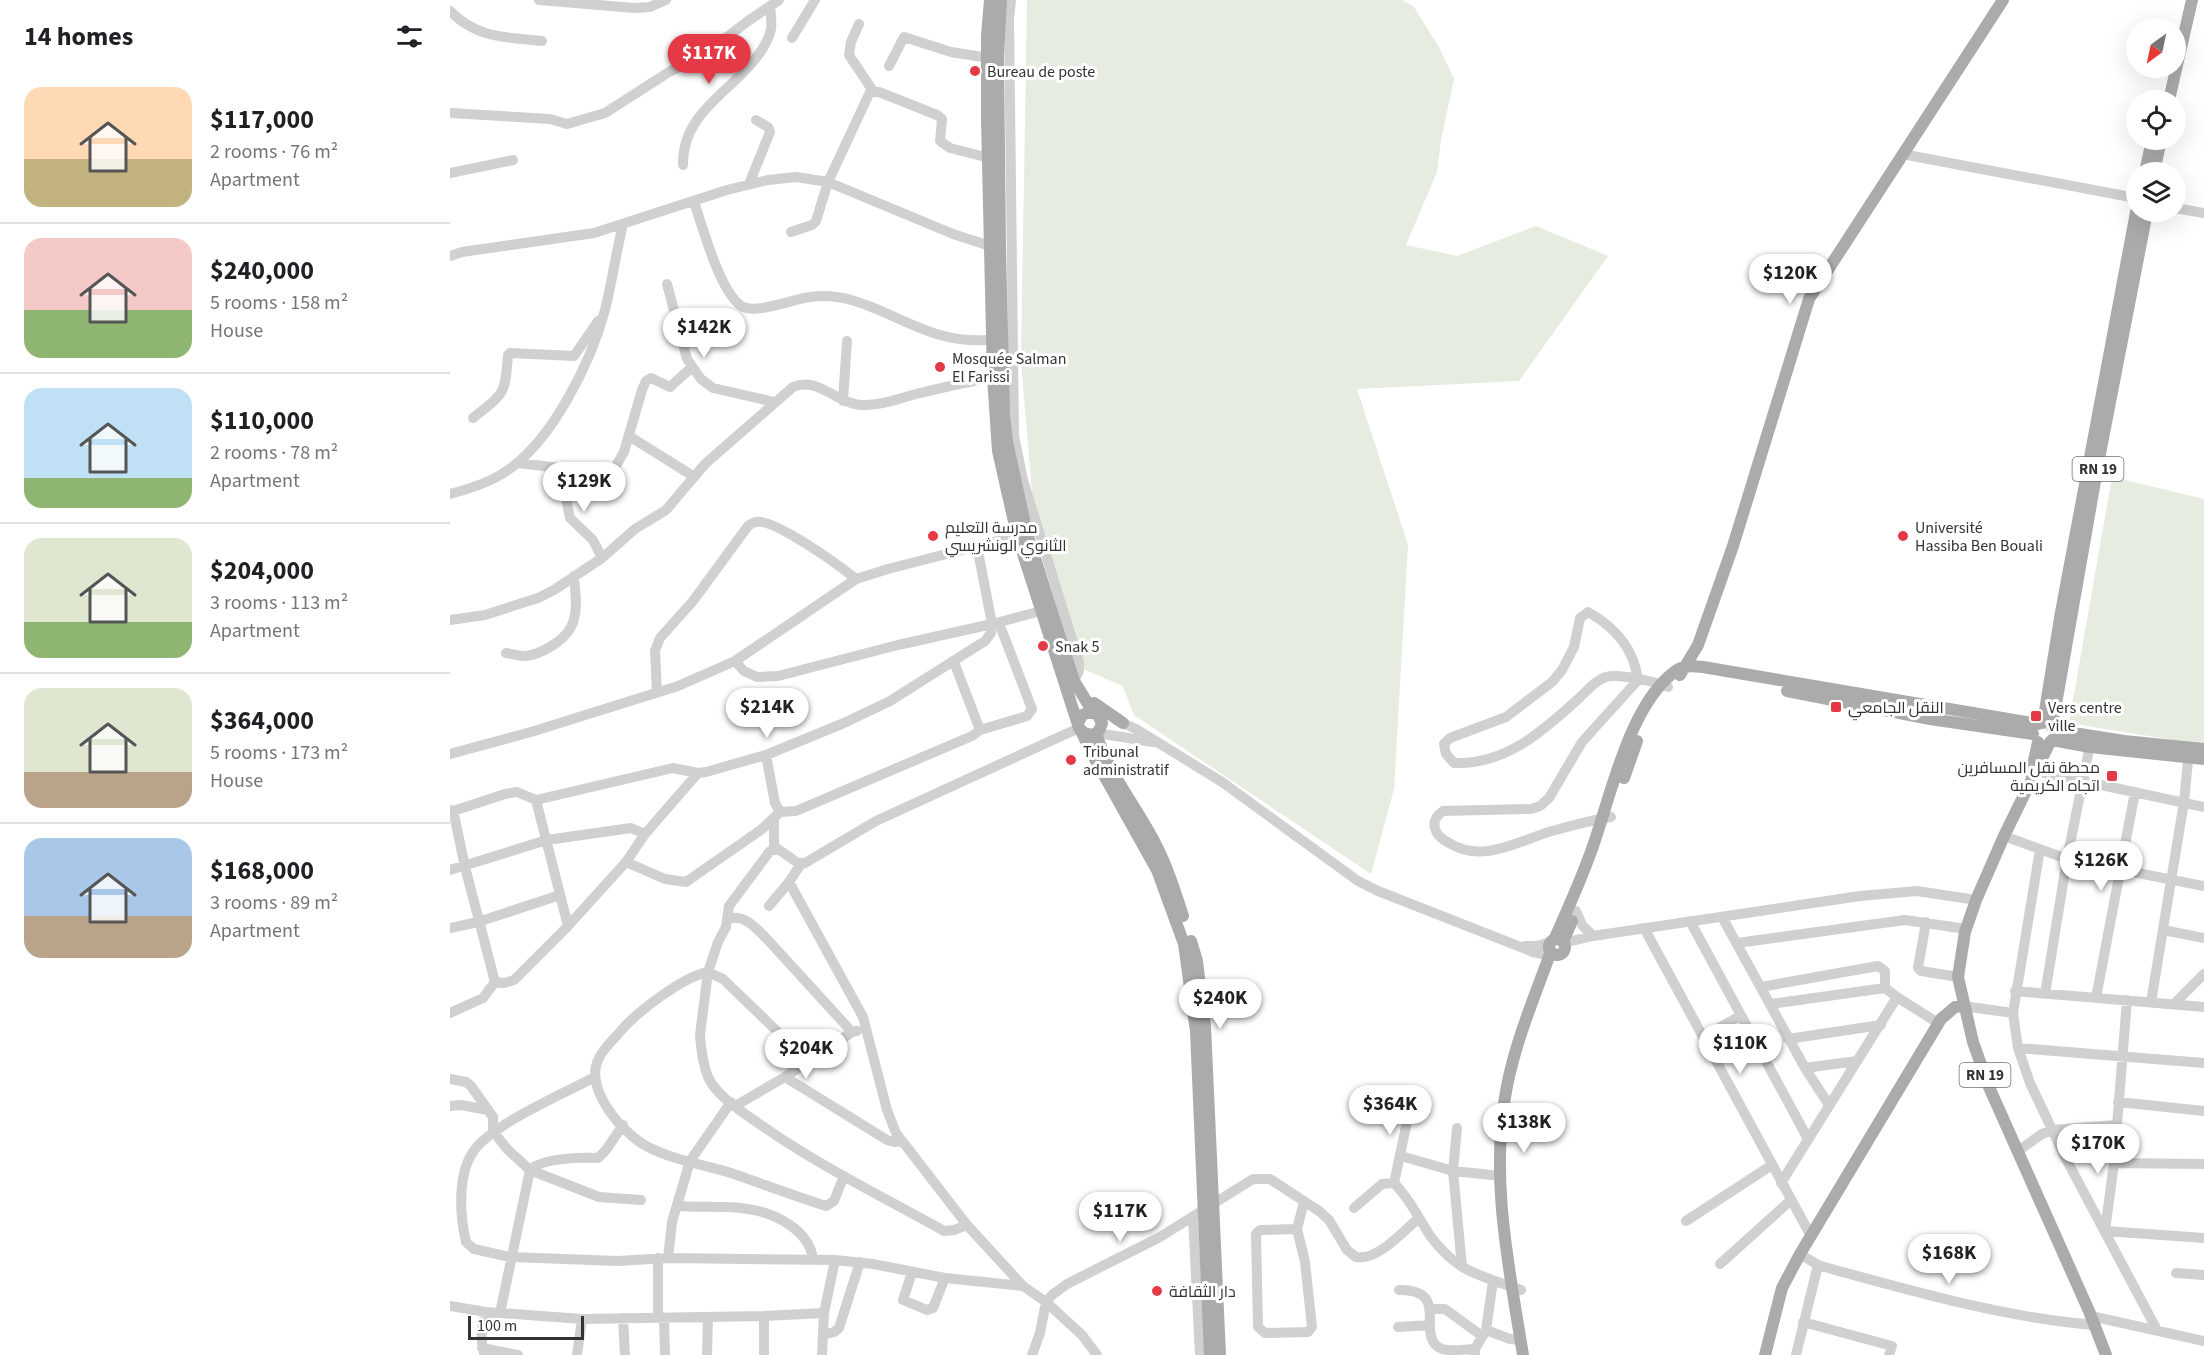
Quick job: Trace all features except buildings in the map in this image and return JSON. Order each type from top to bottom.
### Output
[{"type":"main road","points":[[990,0],[1001,248],[993,377],[998,451],[1041,611],[1080,728],[1157,870],[1193,964]]},
{"type":"main road","points":[[1001,0],[993,59],[989,158],[1001,248]]},
{"type":"main road","points":[[1682,671],[1698,645],[1729,557],[1809,299],[2003,0]]},
{"type":"main road","points":[[2179,18],[2183,0]]},
{"type":"main road","points":[[2171,90],[2192,0]]},
{"type":"main road","name":"RN 19","points":[[2029,787],[2045,733],[2067,579],[2134,222]]},
{"type":"main road","name":"RN 19","points":[[2106,1355],[2093,1320],[1989,1087],[1973,1042],[1958,977],[1966,929],[1976,900],[2036,771],[2145,222]]},
{"type":"main road","points":[[997,340],[1007,442],[1022,534],[1076,686],[1096,714],[1102,723],[1096,733],[1087,735],[1080,728],[1080,717],[1084,713],[1096,714]]},
{"type":"main road","points":[[1556,946],[1576,910],[1607,818],[1622,757],[1638,719],[1676,671],[1703,667],[2091,742],[2189,752],[2204,749]]},
{"type":"main road","points":[[1076,686],[1123,723]]},
{"type":"main road","points":[[1096,733],[1106,760],[1154,842],[1175,890],[1205,1026],[1210,1355]]},
{"type":"main road","points":[[2189,752],[2204,759]]},
{"type":"main road","points":[[1530,1355],[1504,1219],[1501,1176],[1503,1116],[1507,1087],[1556,946],[1589,869]]},
{"type":"main road","points":[[1765,1355],[1782,1288],[1800,1254],[1938,1023],[1947,1012],[1963,1005]]},
{"type":"main road","points":[[1518,1057],[1510,1117],[1509,1165],[1522,1355]]},
{"type":"main road","points":[[1209,1206],[1220,1355]]},
{"type":"street","points":[[539,0],[634,8],[650,7],[666,0]]},
{"type":"street","points":[[792,38],[815,0]]},
{"type":"street","points":[[1011,0],[1001,248],[1014,436],[1023,480],[1079,662],[1076,686]]},
{"type":"street","points":[[450,113],[550,119],[567,124],[577,123],[605,113],[669,72],[705,54],[774,3]]},
{"type":"street","points":[[683,165],[686,142],[693,123],[744,72],[766,44],[774,3]]},
{"type":"street","points":[[450,11],[479,32],[501,38],[542,41]]},
{"type":"street","points":[[859,24],[851,42],[849,55],[873,91],[902,100],[940,117],[942,119],[940,141],[945,147],[989,158]]},
{"type":"street","points":[[889,66],[903,39],[908,37],[951,52],[993,59]]},
{"type":"street","points":[[791,232],[812,225],[816,221],[828,182],[866,98],[873,91]]},
{"type":"street","points":[[749,184],[770,132],[768,127],[756,120]]},
{"type":"street","points":[[1902,154],[2126,196]]},
{"type":"street","points":[[450,172],[513,160]]},
{"type":"street","points":[[450,256],[462,252],[594,233],[749,184],[796,177],[828,182],[953,234],[1001,248]]},
{"type":"street","points":[[694,202],[723,283],[734,300],[743,308],[751,310],[811,296],[833,297],[858,302],[943,336],[997,340]]},
{"type":"street","points":[[2186,210],[2204,213]]},
{"type":"street","points":[[450,494],[483,484],[504,473],[537,444],[574,386],[590,355],[604,311],[623,224]]},
{"type":"street","points":[[667,284],[683,347],[692,367],[701,379],[713,388],[774,402]]},
{"type":"street","points":[[473,418],[500,396],[504,389],[508,354],[530,352],[574,356],[604,311]]},
{"type":"street","points":[[843,401],[847,341]]},
{"type":"street","points":[[518,463],[586,471],[614,469],[621,459],[646,381],[651,378],[670,387],[692,367]]},
{"type":"street","points":[[450,620],[485,615],[526,603],[554,590],[602,558],[635,529],[666,510],[693,476],[792,387],[803,384],[816,386],[843,401],[863,405],[886,402],[993,377]]},
{"type":"street","points":[[629,436],[693,476]]},
{"type":"street","points":[[560,467],[570,518],[593,540],[602,558]]},
{"type":"street","points":[[657,692],[655,651],[660,638],[693,601],[752,523],[763,522],[780,530],[822,554],[856,579]]},
{"type":"street","points":[[450,754],[678,687],[735,661],[856,579],[888,568],[1022,534]]},
{"type":"street","points":[[626,862],[666,879],[686,882],[777,816],[796,811],[972,736],[980,730],[1027,716],[1032,709],[995,624],[977,546]]},
{"type":"street","points":[[506,653],[527,656],[549,647],[566,634],[572,626],[576,607],[574,576]]},
{"type":"street","points":[[735,661],[744,671],[757,677],[778,676],[1041,611]]},
{"type":"street","points":[[1607,818],[1552,831],[1485,852],[1456,848],[1438,835],[1434,823],[1443,811],[1532,809],[1544,803],[1582,742],[1638,680],[1636,663],[1622,639],[1593,615],[1585,612],[1580,618],[1570,656],[1552,682],[1506,717],[1449,738],[1444,744],[1448,759],[1454,763],[1481,761],[1501,756],[1550,724],[1604,678],[1621,676],[1638,680],[1665,686]]},
{"type":"street","points":[[495,982],[478,922],[452,811],[505,794],[517,792],[536,800],[673,768],[698,773],[713,771],[766,755],[844,723],[890,701],[985,641],[995,624]]},
{"type":"street","points":[[954,662],[980,730]]},
{"type":"street","points":[[1096,714],[1123,723],[1222,782],[1358,881],[1513,944],[1556,946],[1593,936],[1860,896],[1905,892],[1936,893],[1976,900]]},
{"type":"street","points":[[769,906],[801,864],[876,821],[1080,728]]},
{"type":"street","points":[[1096,733],[1156,742]]},
{"type":"street","points":[[2045,994],[2067,859],[2091,742]]},
{"type":"street","points":[[2151,1002],[2184,802],[2189,752]]},
{"type":"street","points":[[766,755],[777,816],[774,848],[765,855],[731,902],[728,919],[708,972],[700,1035],[710,1080],[733,1104],[780,1138],[844,1176],[944,1231],[967,1225]]},
{"type":"street","points":[[2036,771],[2204,807]]},
{"type":"street","points":[[495,982],[504,984],[514,980],[568,926],[626,862],[645,834],[698,773]]},
{"type":"street","points":[[2096,998],[2135,792]]},
{"type":"street","points":[[536,800],[568,926]]},
{"type":"street","points":[[450,870],[547,840],[631,828],[645,834]]},
{"type":"street","points":[[2004,836],[2067,859],[2204,886]]},
{"type":"street","points":[[774,848],[801,864]]},
{"type":"street","points":[[2040,849],[2013,1013],[2021,1062],[2052,1130],[2157,1330]]},
{"type":"street","points":[[789,882],[863,1017],[890,1122],[902,1141],[967,1225],[1023,1287],[1046,1302],[1082,1335],[1097,1355]]},
{"type":"street","points":[[450,928],[478,922],[560,896]]},
{"type":"street","points":[[1576,910],[1582,925],[1593,936]]},
{"type":"street","points":[[1722,917],[1788,1039],[1829,1105]]},
{"type":"street","points":[[728,919],[739,918],[747,922],[767,939],[852,1032]]},
{"type":"street","points":[[1737,943],[1905,920],[1966,929]]},
{"type":"street","points":[[1690,921],[1808,1139]]},
{"type":"street","points":[[1926,922],[1918,968],[1921,971],[1958,977]]},
{"type":"street","points":[[1644,928],[1811,1236]]},
{"type":"street","points":[[2163,930],[2204,938]]},
{"type":"street","points":[[1761,987],[1878,966],[1885,971],[1885,988]]},
{"type":"street","points":[[809,1062],[723,979],[708,972],[692,976],[625,1025],[599,1058],[595,1077],[600,1097],[633,1138],[671,1157],[690,1161],[826,1206],[834,1201],[844,1176]]},
{"type":"street","points":[[2174,1004],[2204,974]]},
{"type":"street","points":[[450,1013],[483,998],[495,982]]},
{"type":"street","points":[[1771,1004],[1885,988],[1938,1023]]},
{"type":"street","points":[[2015,991],[2204,1007]]},
{"type":"street","points":[[1781,1183],[1897,996]]},
{"type":"street","points":[[2105,1231],[2114,1162],[2127,1000]]},
{"type":"street","points":[[1963,1005],[2013,1013]]},
{"type":"street","points":[[1702,1037],[1740,1016]]},
{"type":"street","points":[[1788,1039],[1881,1025]]},
{"type":"street","points":[[665,1355],[661,1318],[663,1258],[690,1161],[733,1104],[809,1062],[852,1032],[866,1029]]},
{"type":"street","points":[[2018,1047],[2204,1063]]},
{"type":"street","points":[[1805,1068],[1857,1061]]},
{"type":"street","points":[[595,1077],[493,1131],[472,1152],[466,1169],[461,1198],[466,1242],[474,1249],[510,1257],[618,1261],[663,1258],[836,1260],[860,1262],[945,1278],[1023,1287]]},
{"type":"street","points":[[784,1077],[887,1140],[902,1141]]},
{"type":"street","points":[[450,1079],[466,1082],[471,1086],[493,1117],[493,1131],[507,1149],[530,1170],[599,1197],[641,1200]]},
{"type":"street","points":[[2118,1102],[2204,1111]]},
{"type":"street","points":[[450,1106],[461,1105],[488,1110]]},
{"type":"street","points":[[1394,1183],[1407,1122]]},
{"type":"street","points":[[500,1313],[530,1170],[535,1166],[562,1160],[598,1158],[623,1125]]},
{"type":"street","points":[[2018,1151],[2042,1134],[2052,1130],[2116,1125]]},
{"type":"street","points":[[1457,1128],[1453,1171],[1462,1267]]},
{"type":"street","points":[[1401,1156],[1453,1171],[1501,1176]]},
{"type":"street","points":[[2114,1162],[2204,1164]]},
{"type":"street","points":[[1686,1221],[1772,1165]]},
{"type":"street","points":[[1032,1355],[1040,1334],[1046,1302],[1067,1284],[1125,1256],[1253,1179],[1263,1178],[1276,1183],[1329,1220],[1352,1255],[1360,1258],[1378,1252],[1419,1218]]},
{"type":"street","points":[[1394,1183],[1444,1252],[1462,1267],[1493,1281],[1517,1288]]},
{"type":"street","points":[[1354,1208],[1382,1184],[1394,1183]]},
{"type":"street","points":[[1720,1264],[1791,1200]]},
{"type":"street","points":[[1297,1229],[1257,1231],[1258,1327],[1265,1333],[1308,1332],[1311,1327],[1305,1262],[1297,1229],[1304,1202]]},
{"type":"street","points":[[678,1206],[748,1209],[775,1217],[796,1230],[808,1242],[813,1251],[813,1260]]},
{"type":"street","points":[[1193,1217],[1200,1355]]},
{"type":"street","points":[[2105,1231],[2204,1238]]},
{"type":"street","points":[[1800,1254],[1818,1265],[2007,1313],[2093,1320],[2157,1330],[2204,1341]]},
{"type":"street","points":[[822,1355],[824,1313],[836,1260]]},
{"type":"street","points":[[823,1335],[839,1328],[860,1262]]},
{"type":"street","points":[[1796,1355],[1818,1265]]},
{"type":"street","points":[[912,1272],[903,1300],[927,1310],[933,1308],[945,1278]]},
{"type":"street","points":[[2176,1273],[2204,1275]]},
{"type":"street","points":[[1400,1290],[1416,1290],[1425,1296],[1430,1309],[1431,1339],[1437,1346],[1444,1350],[1475,1352],[1484,1333],[1493,1281]]},
{"type":"street","points":[[450,1306],[486,1312],[582,1319],[764,1317],[824,1313]]},
{"type":"street","points":[[1430,1309],[1445,1309],[1484,1333],[1510,1340],[1520,1340]]},
{"type":"street","points":[[486,1312],[481,1336],[484,1352],[518,1355]]},
{"type":"street","points":[[707,1355],[708,1317]]},
{"type":"street","points":[[764,1317],[764,1355]]},
{"type":"street","points":[[623,1318],[625,1355]]},
{"type":"street","points":[[576,1355],[582,1319]]},
{"type":"street","points":[[1803,1322],[1892,1346],[1889,1355]]},
{"type":"street","points":[[1398,1327],[1430,1325]]},
{"type":"shaded area","points":[[1027,0],[1402,0],[1414,7],[1440,49],[1454,79],[1441,140],[1437,172],[1406,245],[1457,256],[1536,226],[1608,256],[1519,381],[1357,389],[1408,545],[1394,789],[1371,874],[1134,715],[1123,686],[1085,670],[1033,503],[1021,362]]},
{"type":"shaded area","points":[[2112,477],[2204,499],[2204,745],[2069,723]]},
{"type":"place","name":"Bureau de poste","points":[[975,71]]},
{"type":"place","name":"Mosquée Salman El Farissi","points":[[940,367]]},
{"type":"place","name":"مدرسة التعليم الثانوي الونشريسي","points":[[933,536]]},
{"type":"place","name":"Université Hassiba Ben Bouali","points":[[1903,536]]},
{"type":"place","name":"Snak 5","points":[[1043,646]]},
{"type":"place","name":"النقل الجامعي","points":[[1836,707]]},
{"type":"place","name":"Vers centre ville","points":[[2036,716]]},
{"type":"place","name":"Tribunal administratif","points":[[1071,760]]},
{"type":"place","name":"محطة نقل المسافرين اتجاه الكريمية","points":[[2112,776]]},
{"type":"place","name":"دار الثقافة","points":[[1157,1291]]}]
